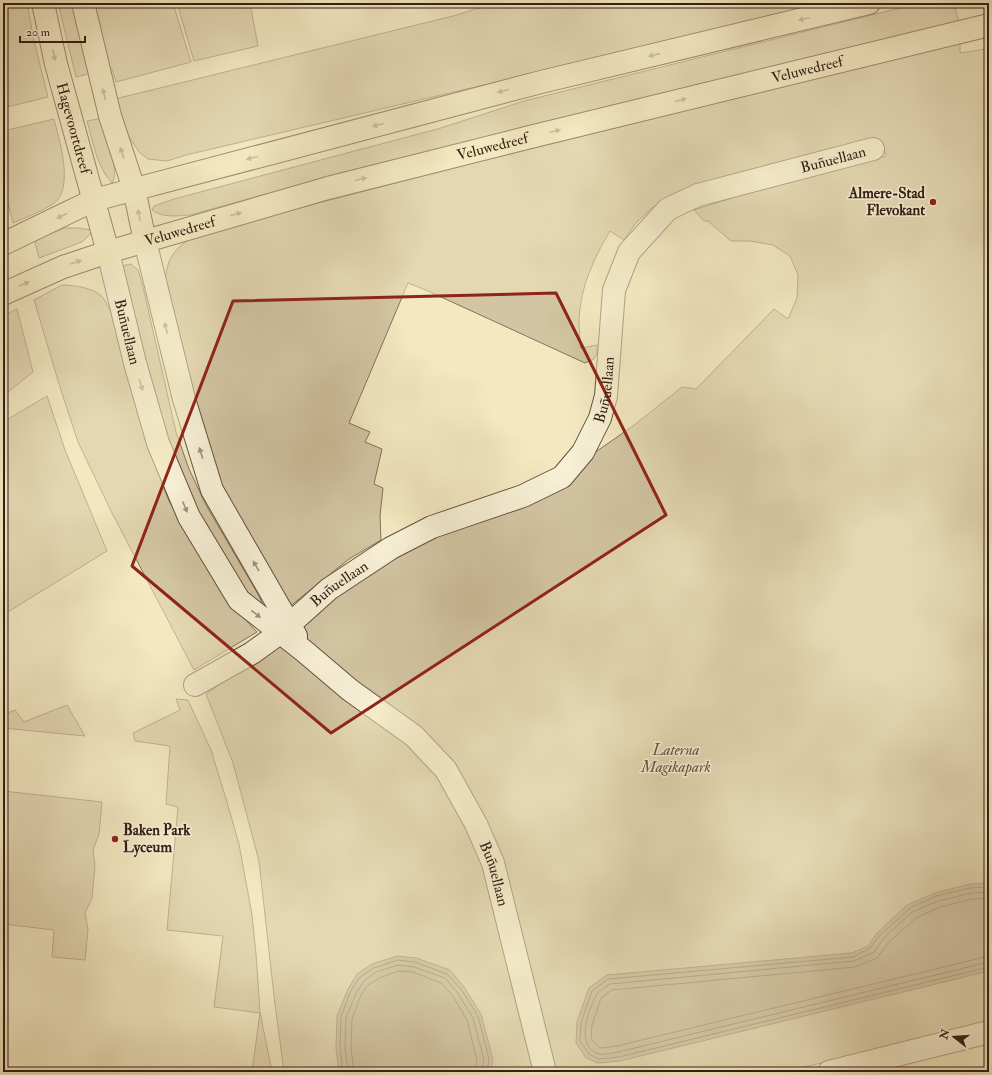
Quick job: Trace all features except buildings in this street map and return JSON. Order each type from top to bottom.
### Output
[{"type":"main road","name":"Hagevoortdreef","points":[[43,3],[62,84],[108,252]]},
{"type":"main road","points":[[83,3],[110,116],[134,189],[145,241]]},
{"type":"main road","points":[[3,244],[94,200],[541,82],[869,3]]},
{"type":"main road","name":"Veluwedreef","points":[[3,294],[63,267],[108,252],[328,188],[989,25]]},
{"type":"street","name":"Buñuellaan","points":[[195,685],[252,653],[285,628],[329,589],[391,548],[432,527],[523,496],[562,477],[583,452],[600,418],[606,396],[614,290],[629,252],[668,209],[698,195],[873,149]]},
{"type":"street","name":"Buñuellaan","points":[[145,241],[184,398],[212,490],[285,628],[304,651],[350,690],[414,736],[446,770],[476,824],[493,863],[545,1072]]},
{"type":"street","name":"Buñuellaan","points":[[108,252],[135,363],[158,443],[189,517],[239,600],[285,628]]},
{"type":"street","points":[[829,1072],[989,1032]]},
{"type":"highlighted area","points":[[556,293],[666,515],[331,733],[132,566],[233,301]]},
{"type":"green space","points":[[3,3],[27,3],[34,41],[48,97],[3,108]]},
{"type":"green space","points":[[58,3],[75,3],[92,73],[76,77]]},
{"type":"green space","points":[[89,3],[173,3],[191,62],[116,82],[112,69],[105,70]]},
{"type":"green space","points":[[177,3],[250,3],[258,46],[194,61]]},
{"type":"green space","points":[[495,3],[832,3],[186,155],[167,161],[148,159],[139,152],[128,135],[115,99],[453,16]]},
{"type":"green space","points":[[925,3],[954,3],[959,23],[350,171],[190,215],[165,215],[156,213],[152,210],[154,206],[174,199],[441,128],[524,101]]},
{"type":"green space","name":"Laterna Magikapark","points":[[960,42],[960,53],[986,49],[989,59],[989,1021],[785,1072],[284,1072],[259,861],[233,763],[206,694],[280,643],[345,581],[525,485],[597,451],[633,426],[682,387],[696,389],[774,309],[788,319],[797,298],[798,275],[790,256],[773,245],[750,241],[731,241],[708,221],[704,221],[694,210],[764,188],[886,156],[881,140],[688,188],[653,207],[636,223],[624,240],[610,231],[593,263],[582,295],[579,319],[581,348],[597,345],[597,353],[594,359],[585,363],[408,283],[349,423],[370,432],[365,442],[382,449],[374,484],[383,488],[380,516],[381,540],[349,559],[289,607],[227,506],[195,413],[165,291],[165,280],[172,256],[182,244],[199,234],[442,171]]},
{"type":"green space","points":[[102,118],[109,141],[113,162],[114,178],[112,183],[99,162],[87,121]]},
{"type":"green space","points":[[54,119],[64,164],[63,187],[60,197],[48,207],[13,223],[3,184],[3,131]]},
{"type":"green space","points":[[65,228],[91,230],[91,233],[82,242],[39,258],[35,242],[40,238]]},
{"type":"green space","points":[[131,264],[138,270],[143,287],[176,432],[189,469],[206,505],[259,596],[262,603],[258,606],[252,600],[214,546],[163,440],[122,267]]},
{"type":"green space","points":[[62,285],[91,290],[101,295],[105,301],[115,319],[155,465],[169,501],[204,560],[243,617],[257,632],[194,670],[112,513],[78,442],[34,300]]},
{"type":"green space","points":[[17,309],[33,372],[3,396],[3,316]]},
{"type":"green space","points":[[47,396],[65,450],[107,551],[3,615],[3,422]]},
{"type":"green space","points":[[176,699],[188,700],[211,750],[239,844],[252,915],[260,1012],[272,1072],[252,1072],[260,1013],[214,1007],[223,936],[167,930],[178,807],[166,804],[170,746],[135,741],[133,733],[180,710]]},
{"type":"green space","points":[[67,705],[85,736],[3,728],[3,715],[15,710],[24,722]]},
{"type":"green space","points":[[3,791],[102,802],[99,834],[93,850],[95,866],[92,898],[85,913],[88,930],[85,960],[52,957],[54,930],[3,924]]},
{"type":"water","points":[[989,883],[989,971],[620,1061],[598,1063],[586,1058],[576,1043],[577,1022],[589,988],[607,975],[852,953],[868,946],[877,933],[907,905],[935,893],[970,884]]},
{"type":"water","points":[[397,956],[416,958],[450,970],[464,987],[481,1014],[493,1060],[490,1072],[339,1072],[336,1048],[337,1016],[348,989],[357,974],[372,964]]},
{"type":"place","name":"Almere-Stad Flevokant","points":[[933,202]]},
{"type":"place","name":"Baken Park Lyceum","points":[[115,839]]}]
